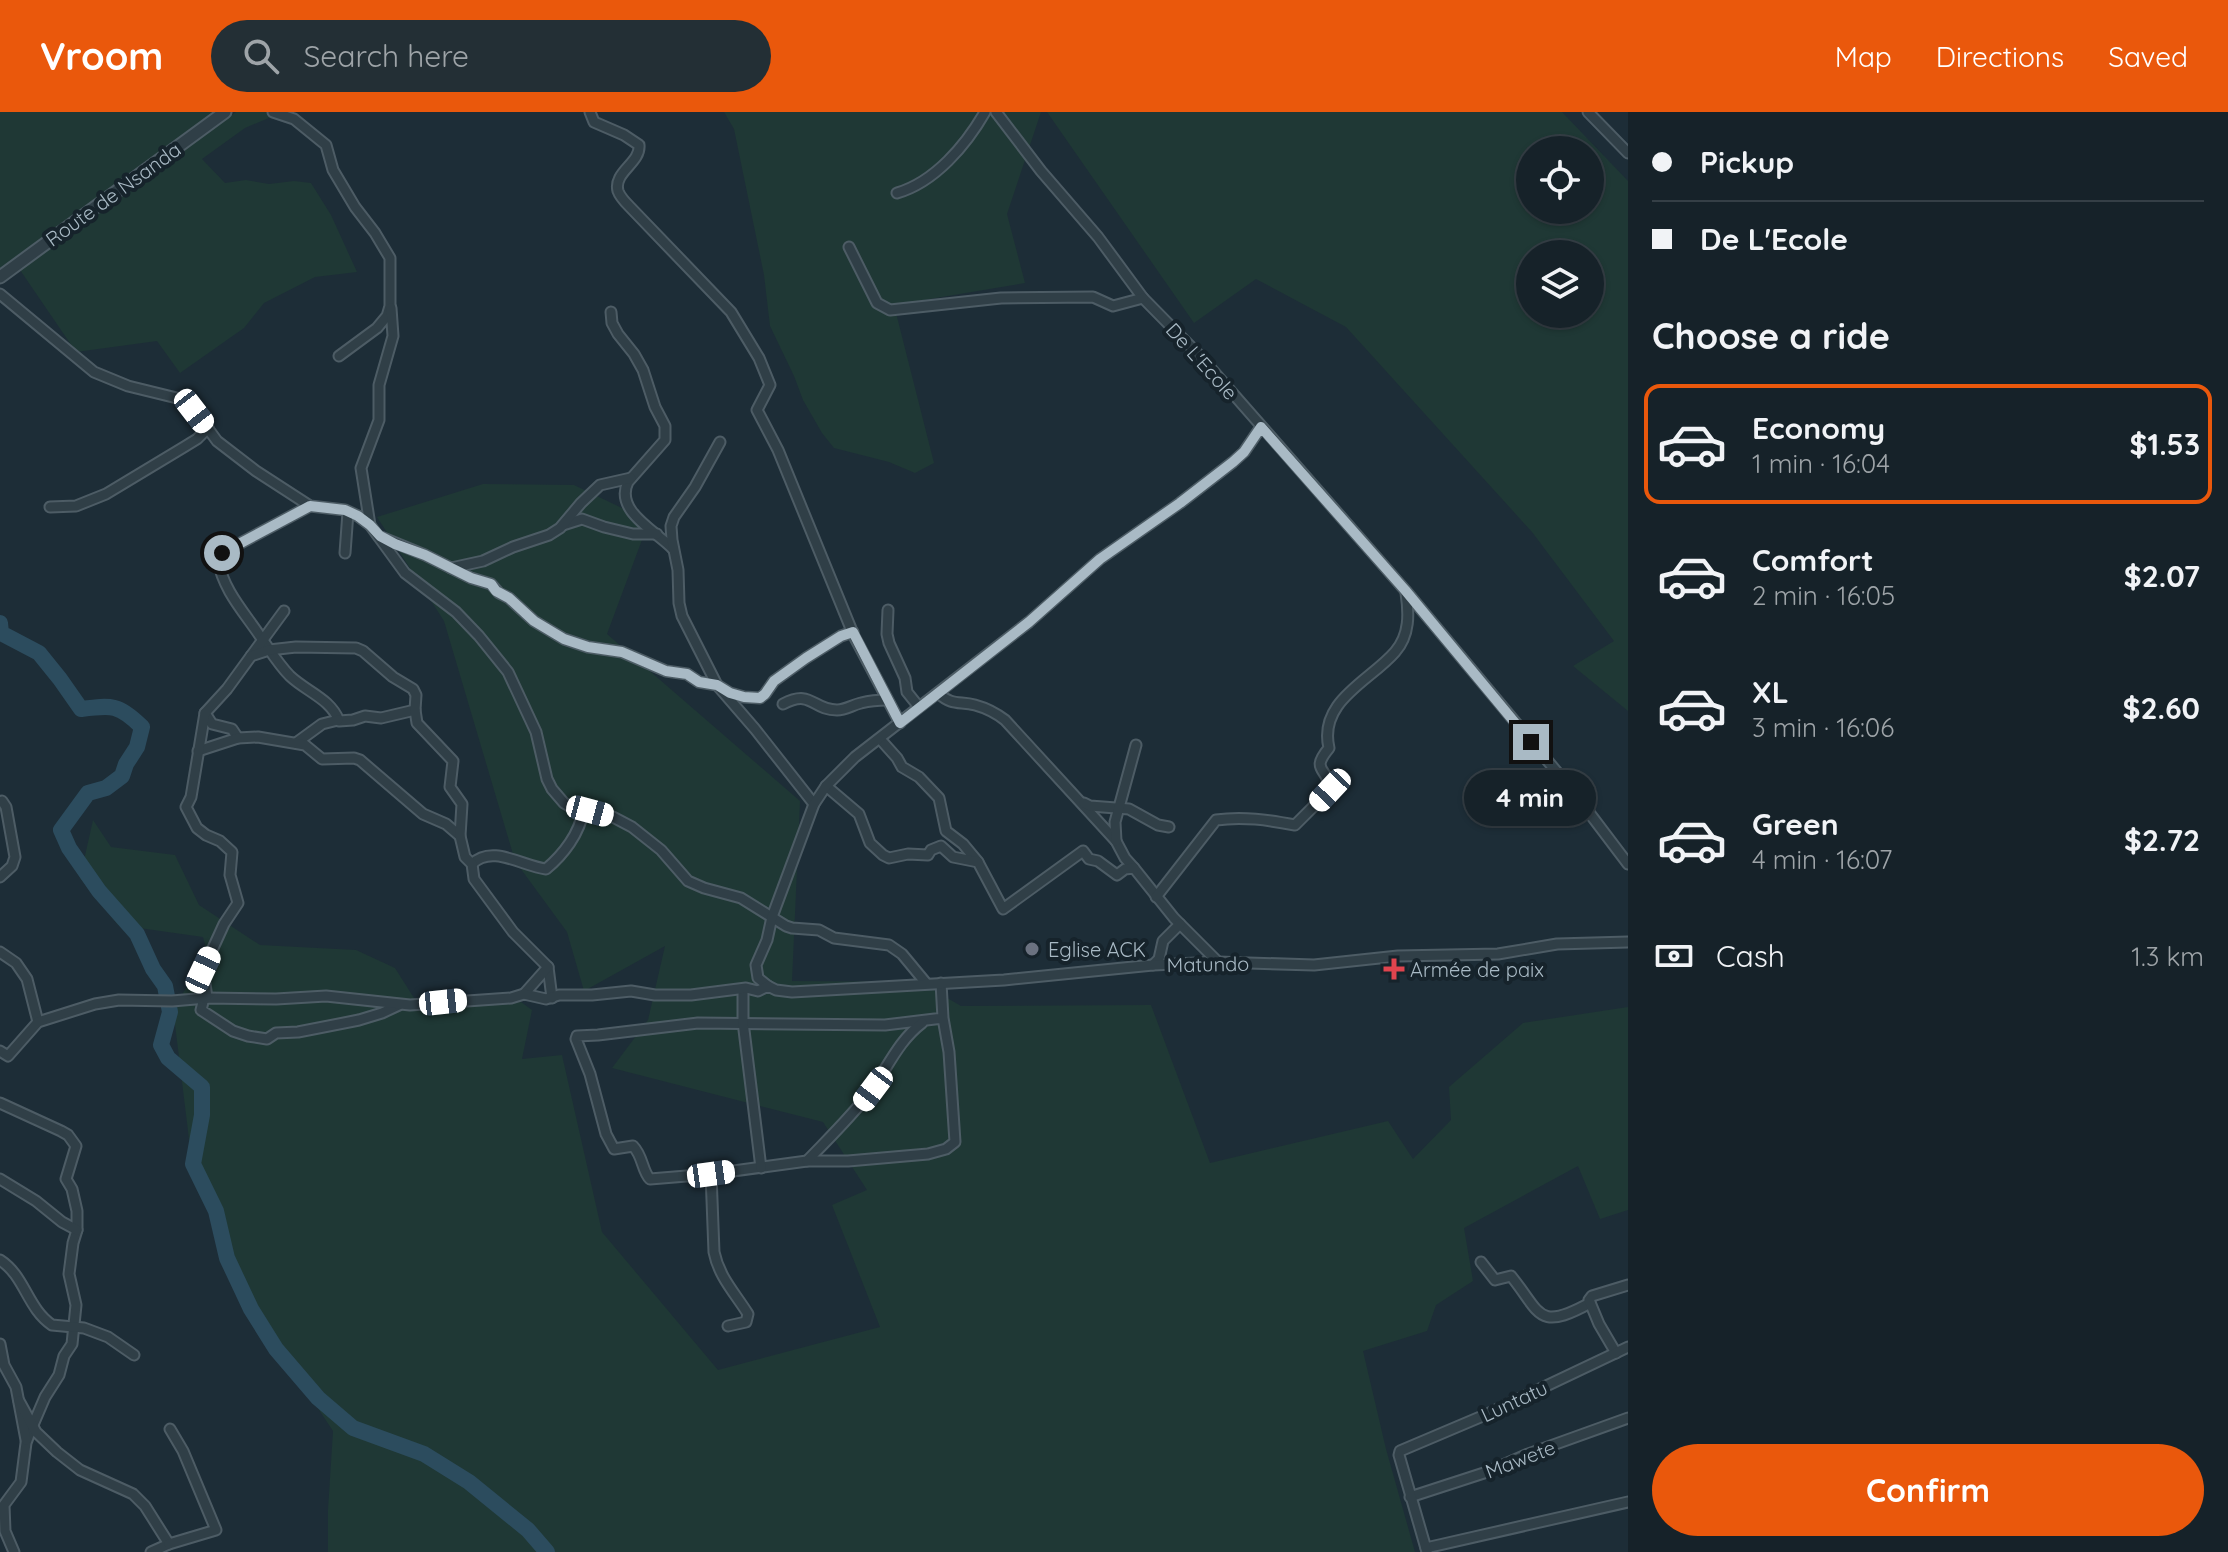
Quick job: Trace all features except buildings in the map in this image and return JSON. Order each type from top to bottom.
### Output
[{"type":"street","name":"Route de Nsanda","points":[[0,277],[225,112]]},
{"type":"street","points":[[273,112],[294,119],[326,145],[333,170],[390,258],[393,336],[379,385],[379,420],[361,468],[370,525]]},
{"type":"street","points":[[590,112],[594,122],[639,145],[640,151],[619,180],[618,190],[630,207],[731,312],[759,358],[770,385],[757,410],[778,450],[853,632],[900,723]]},
{"type":"street","points":[[897,193],[946,163],[985,112]]},
{"type":"street","name":"De L'Ecole","points":[[996,112],[1041,171],[1098,237],[1143,298],[1200,356],[1405,590],[1572,790],[1628,864]]},
{"type":"street","points":[[1588,112],[1628,153]]},
{"type":"street","points":[[849,247],[877,303],[890,310],[1001,298],[1093,297],[1113,306],[1143,298]]},
{"type":"street","points":[[0,294],[94,372],[128,386],[185,400],[217,441],[310,506],[348,512],[370,525],[405,573],[456,612],[508,672],[532,720],[547,779],[564,803],[583,811],[613,817],[632,827],[661,850],[688,881],[741,898],[792,928],[819,930],[834,938],[889,945],[902,954],[926,983]]},
{"type":"street","points":[[339,356],[377,328],[387,316],[390,306]]},
{"type":"street","points":[[611,312],[618,334],[643,370],[667,432],[665,440],[625,488],[627,505],[675,552]]},
{"type":"street","points":[[761,1168],[743,1022],[745,989],[767,940],[772,917],[814,804],[826,786],[846,764],[1029,622],[1100,559],[1233,462],[1261,427]]},
{"type":"street","points":[[50,507],[76,506],[106,494],[197,439],[208,428]]},
{"type":"street","points":[[720,442],[671,526],[682,616],[717,685],[814,804]]},
{"type":"street","points":[[451,568],[493,557],[549,535],[563,525],[600,485],[631,478]]},
{"type":"street","points":[[310,506],[222,553],[218,560],[225,584],[269,650],[292,678],[333,707],[338,720]]},
{"type":"street","points":[[345,553],[348,512]]},
{"type":"street","points":[[563,525],[582,519],[615,530],[657,534]]},
{"type":"street","points":[[380,536],[471,578],[491,584],[534,621],[564,639],[588,647],[622,652],[666,671],[717,685],[744,697],[760,698],[774,681],[806,658],[853,632]]},
{"type":"street","points":[[1156,897],[1216,820],[1242,818],[1295,825],[1330,790],[1329,781],[1320,768],[1320,760],[1329,748],[1332,713],[1354,687],[1396,651],[1409,619],[1405,590]]},
{"type":"street","points":[[888,610],[889,643],[905,678],[907,692],[919,707]]},
{"type":"street","points":[[284,611],[227,689],[205,713],[191,797],[186,807],[197,828],[232,852],[230,875],[238,903],[224,924],[203,970],[206,998],[201,1010],[233,1031],[267,1039],[276,1033],[298,1032],[359,1020],[400,1004]]},
{"type":"street","points":[[251,656],[296,647],[347,647],[363,651],[410,686],[416,695],[417,723],[453,761],[450,787],[462,804],[460,836],[465,857],[472,864],[474,879],[513,932],[548,967],[552,998]]},
{"type":"street","points":[[938,693],[946,701],[994,711],[1005,720],[1116,841],[1125,858],[1156,897],[1218,962]]},
{"type":"street","points":[[783,704],[795,698],[806,698],[831,710],[843,710],[862,702],[887,700]]},
{"type":"street","points":[[296,743],[322,724],[365,716],[381,718],[415,710]]},
{"type":"street","points":[[205,713],[212,724],[232,729],[238,738]]},
{"type":"street","points":[[198,751],[238,738],[258,737],[305,745],[322,759],[354,758],[366,763],[423,814],[446,824],[460,836]]},
{"type":"street","points":[[880,739],[902,767],[919,777],[939,798],[946,831],[963,844],[978,862],[1003,909],[1083,851],[1089,859],[1098,861],[1117,875],[1125,869],[1134,868]]},
{"type":"street","points":[[1116,841],[1115,822],[1136,745]]},
{"type":"street","points":[[826,786],[859,814],[870,843],[883,855],[889,858],[908,854],[928,855],[931,850],[941,846],[953,857],[978,862]]},
{"type":"street","points":[[0,877],[12,866],[15,850],[2,801]]},
{"type":"street","points":[[1081,802],[1090,806],[1129,809],[1158,825],[1169,827]]},
{"type":"street","points":[[472,864],[483,856],[495,856],[546,869],[578,831],[583,811]]},
{"type":"street","points":[[1153,965],[1159,959],[1163,941],[1180,924]]},
{"type":"street","name":"Matundo","points":[[400,1004],[511,998],[524,994],[546,999],[559,995],[631,991],[691,995],[745,989],[758,991],[768,986],[792,992],[1004,980],[1153,965],[1218,962],[1314,965],[1398,956],[1498,954],[1557,944],[1628,942]]},
{"type":"street","points":[[0,952],[21,968],[27,979],[38,1022]]},
{"type":"street","points":[[524,994],[548,967]]},
{"type":"street","points":[[755,971],[763,984],[768,986]]},
{"type":"street","points":[[941,983],[955,1142],[946,1149],[928,1154],[807,1161],[650,1179],[638,1151],[633,1146],[614,1149],[606,1134],[590,1074],[576,1039],[582,1034],[598,1035],[698,1023],[904,1024],[943,1018]]},
{"type":"street","points":[[0,1051],[8,1056],[38,1022],[119,1000],[326,996],[400,1004]]},
{"type":"street","points":[[807,1161],[858,1108],[901,1044],[924,1021]]},
{"type":"street","points":[[0,1103],[61,1131],[74,1141],[75,1151],[66,1179],[76,1202],[77,1230],[69,1274],[76,1305],[72,1344],[26,1443],[21,1482],[4,1505],[5,1531],[14,1552]]},
{"type":"street","points":[[711,1174],[717,1264],[749,1317],[743,1323],[728,1326]]},
{"type":"street","points":[[0,1179],[77,1230]]},
{"type":"street","points":[[0,1260],[14,1271],[46,1321],[52,1325],[84,1328],[108,1337],[134,1355]]},
{"type":"street","points":[[1481,1262],[1495,1280],[1511,1276],[1533,1307],[1544,1315],[1562,1317],[1590,1303]]},
{"type":"street","points":[[1616,1353],[1589,1300],[1592,1296],[1628,1285]]},
{"type":"street","points":[[0,1344],[4,1376],[14,1383],[26,1443]]},
{"type":"street","name":"Luntatu","points":[[1410,1497],[1399,1452],[1628,1347]]},
{"type":"street","points":[[19,1401],[36,1432],[80,1470],[133,1494],[175,1546]]},
{"type":"street","name":"Mawete","points":[[1410,1497],[1487,1472],[1628,1418]]},
{"type":"street","points":[[151,1552],[216,1530],[183,1451],[170,1429]]},
{"type":"street","points":[[1410,1497],[1426,1550],[1628,1502]]},
{"type":"green space","points":[[0,112],[218,112],[0,268]]},
{"type":"green space","points":[[236,112],[283,112],[245,128],[202,159],[225,183],[246,180],[269,184],[294,181],[311,183],[331,215],[357,272],[315,277],[264,303],[244,328],[180,373],[157,341],[76,352],[20,270]]},
{"type":"green space","points":[[724,112],[1041,112],[1007,214],[1025,283],[894,305],[934,463],[915,473],[889,462],[834,448],[822,433],[803,400],[770,326],[764,275],[734,129]]},
{"type":"green space","points":[[1047,112],[1562,112],[1585,136],[1516,136],[1516,224],[1604,224],[1604,156],[1628,181],[1628,711],[1573,666],[1614,641],[1532,532],[1346,327],[1256,279],[1194,323]]},
{"type":"green space","points":[[483,484],[574,485],[649,521],[607,634],[800,801],[792,981],[920,982],[961,1006],[1151,1005],[1210,1163],[1388,1121],[1413,1159],[1451,1120],[1449,1087],[1523,1023],[1628,1007],[1628,1210],[1600,1219],[1578,1166],[1464,1228],[1473,1281],[1436,1305],[1427,1331],[1363,1351],[1415,1552],[328,1552],[333,1431],[260,1321],[194,1180],[173,1008],[208,955],[203,937],[118,925],[80,878],[93,820],[111,847],[175,855],[199,905],[260,945],[356,950],[395,968],[421,1009],[521,1002],[532,1010],[522,1059],[562,1055],[602,1232],[718,1370],[880,1327],[832,1205],[867,1190],[823,1122],[612,1068],[648,1020],[665,946],[584,991],[567,932],[515,861],[444,621],[377,517]]},
{"type":"waterway","points":[[0,623],[1,633],[39,653],[81,709],[100,707],[121,710],[142,727],[137,747],[122,776],[106,788],[88,793],[61,830],[69,848],[99,891],[137,934],[153,969],[165,986],[170,1012],[161,1045],[168,1058],[202,1087],[202,1115],[193,1164],[216,1211],[227,1258],[251,1309],[276,1349],[318,1398],[353,1428],[424,1454],[469,1482],[528,1530],[547,1552]]},
{"type":"place","name":"Eglise ACK","points":[[1032,949]]},
{"type":"place","name":"Armée de paix","points":[[1394,969]]},
{"type":"route","points":[[222,553],[310,506],[345,510],[395,544],[491,584],[534,621],[564,639],[596,649],[622,652],[666,671],[687,674],[699,682],[755,699],[806,658],[853,632],[900,723],[1029,622],[1100,559],[1233,462],[1261,427],[1405,590],[1531,742]]}]
